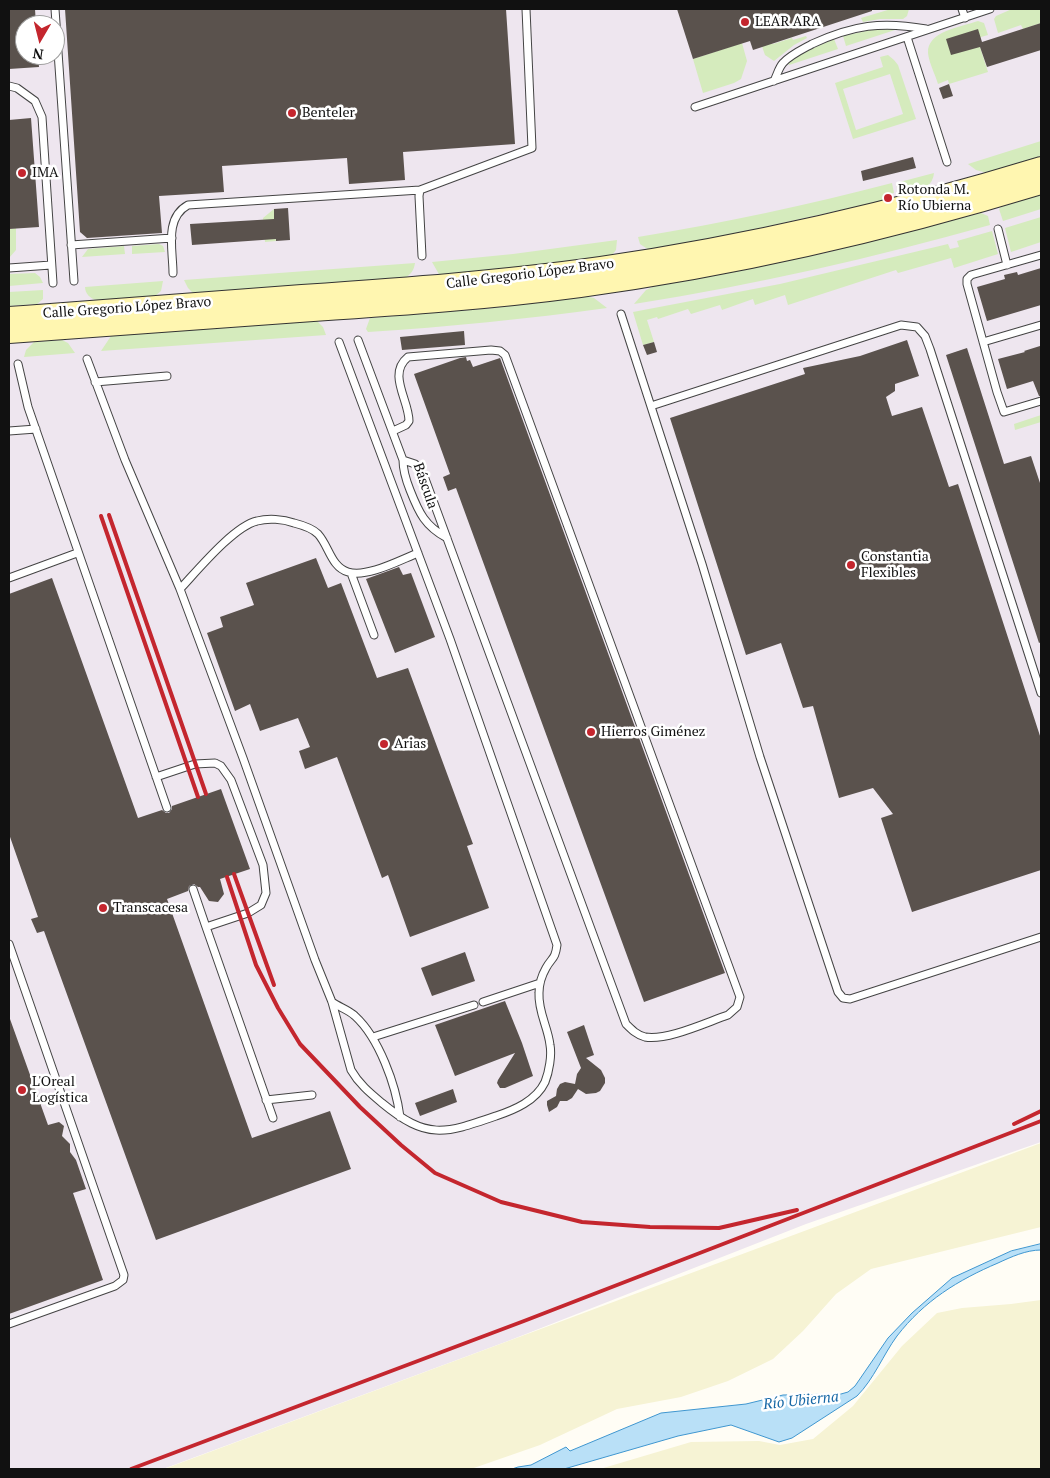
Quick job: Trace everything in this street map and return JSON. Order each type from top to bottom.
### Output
[{"type":"main road","name":"Calle Gregorio López Bravo","points":[[9,317],[439,285],[599,267],[745,242],[848,220],[1041,167]]},
{"type":"main road","name":"Calle Gregorio López Bravo","points":[[9,333],[473,299],[596,285],[740,260],[817,244],[989,200],[1041,184]]},
{"type":"lane","points":[[55,9],[74,281]]},
{"type":"lane","points":[[173,273],[172,238],[174,218],[181,209],[188,205],[420,190],[532,148],[526,9]]},
{"type":"lane","points":[[962,9],[965,18]]},
{"type":"lane","points":[[695,107],[990,9]]},
{"type":"lane","points":[[774,80],[786,60],[806,47],[837,33],[887,24],[929,30]]},
{"type":"lane","points":[[907,37],[947,162]]},
{"type":"lane","points":[[9,86],[17,88],[35,101],[42,117],[53,283]]},
{"type":"lane","points":[[420,190],[422,256]]},
{"type":"lane","points":[[998,229],[1007,265]]},
{"type":"lane","points":[[71,244],[172,238]]},
{"type":"lane","points":[[1041,255],[971,275],[967,279],[1004,412],[1041,401]]},
{"type":"lane","points":[[9,268],[52,265]]},
{"type":"lane","points":[[621,314],[702,564],[760,757],[838,992],[843,998],[850,999],[1041,937]]},
{"type":"lane","points":[[650,406],[901,325],[917,327],[925,336],[930,349],[1041,693]]},
{"type":"lane","points":[[983,342],[1041,325]]},
{"type":"lane","name":"Báscula","points":[[358,340],[393,430],[403,460],[403,471],[418,511],[435,532],[447,538]]},
{"type":"lane","points":[[86,359],[125,460],[180,589],[332,1002],[351,1070],[356,1079],[365,1088],[400,1117],[426,1130],[459,1129],[516,1109],[533,1097],[545,1083],[550,1045],[539,1006],[540,983],[546,967],[556,956],[557,945],[454,648],[339,342]]},
{"type":"lane","points":[[393,430],[409,421],[409,412],[398,374],[403,361],[408,357],[491,350],[500,351],[505,356],[740,997],[737,1007],[728,1014],[664,1038],[645,1037],[633,1032],[626,1024],[424,476],[415,464],[403,460]]},
{"type":"lane","points":[[18,364],[28,407],[77,553],[167,808]]},
{"type":"lane","points":[[95,382],[167,376]]},
{"type":"lane","points":[[9,431],[36,429]]},
{"type":"lane","points":[[180,589],[233,534],[255,521],[288,521],[305,526],[318,534],[338,566],[351,573],[369,572],[418,554]]},
{"type":"lane","points":[[9,578],[77,553]]},
{"type":"lane","points":[[351,573],[374,635]]},
{"type":"lane","points":[[156,777],[195,764],[215,763],[221,766],[231,780],[263,865],[266,893],[261,905],[248,913],[206,927]]},
{"type":"lane","points":[[193,889],[273,1118]]},
{"type":"lane","points":[[9,944],[124,1275],[123,1280],[115,1286],[9,1324]]},
{"type":"lane","points":[[483,1002],[540,983]]},
{"type":"lane","points":[[332,1002],[354,1015],[373,1037],[398,1101],[400,1117]]},
{"type":"lane","points":[[373,1037],[474,1004]]},
{"type":"lane","points":[[266,1100],[312,1095]]},
{"type":"shaded area","points":[[9,9],[1041,9],[1041,1142],[806,1224],[508,1341],[163,1469],[9,1469]]},
{"type":"shaded area","points":[[1041,1143],[1041,1227],[871,1269],[836,1294],[803,1331],[773,1359],[728,1381],[681,1397],[617,1409],[540,1445],[471,1469],[164,1469]]},
{"type":"shaded area","points":[[1041,1300],[1041,1469],[600,1469],[691,1442],[759,1441],[780,1445],[813,1439],[853,1406],[902,1346],[937,1313],[962,1308]]},
{"type":"green space","points":[[891,9],[909,9],[907,16],[903,19],[880,19],[863,22],[861,18]]},
{"type":"green space","points":[[1012,9],[1041,9],[1041,23],[1023,29],[1021,25],[998,33],[994,19],[996,16]]},
{"type":"green space","points":[[978,21],[984,23],[988,35],[981,37],[979,44],[988,72],[949,84],[948,80],[938,84],[928,53],[929,46],[933,40],[946,31]]},
{"type":"green space","points":[[875,29],[898,29],[846,46],[843,36]]},
{"type":"green space","points":[[806,36],[807,38],[794,45],[774,61],[765,55],[759,38],[773,44]]},
{"type":"green space","points":[[834,39],[838,49],[789,65],[788,63],[800,54]]},
{"type":"green space","points":[[742,43],[747,61],[741,79],[703,93],[693,59]]},
{"type":"green space","points":[[888,55],[898,65],[916,119],[853,139],[835,83],[883,67],[880,57]],"holes":[[[890,74],[903,114],[856,130],[843,89]]]},
{"type":"green space","points":[[1041,141],[1041,156],[987,173],[976,170],[968,164]]},
{"type":"green space","points":[[934,173],[933,179],[926,187],[899,197],[896,183]]},
{"type":"green space","points":[[892,183],[894,193],[885,195],[886,200],[724,236],[649,250],[640,244],[638,237],[766,213]]},
{"type":"green space","points":[[1041,194],[1041,209],[1003,221],[999,209],[1001,207]]},
{"type":"green space","points":[[274,209],[276,241],[265,242],[263,218]]},
{"type":"green space","points":[[981,213],[988,216],[990,225],[814,270],[634,304],[646,290],[657,285],[825,253]]},
{"type":"green space","points":[[1041,217],[1041,242],[1011,252],[1005,228]]},
{"type":"green space","points":[[16,228],[16,250],[9,258],[9,229]]},
{"type":"green space","points":[[992,231],[998,254],[954,268],[951,258],[898,273],[896,270],[788,305],[785,295],[755,305],[753,299],[722,310],[720,305],[691,314],[688,309],[658,319],[657,317],[647,320],[654,342],[643,345],[633,312],[780,284],[948,244],[950,249],[959,247],[957,241]]},
{"type":"green space","points":[[617,240],[616,250],[612,255],[559,263],[440,276],[432,262],[513,254]]},
{"type":"green space","points":[[159,244],[163,246],[165,252],[132,254],[132,246]]},
{"type":"green space","points":[[124,246],[125,254],[82,257],[88,249]]},
{"type":"green space","points":[[415,263],[412,272],[404,278],[193,293],[184,280]]},
{"type":"green space","points":[[35,273],[43,283],[9,286],[9,274]]},
{"type":"green space","points":[[163,281],[161,291],[155,296],[118,300],[94,299],[88,295],[85,287]]},
{"type":"green space","points":[[43,290],[43,299],[37,304],[9,306],[9,292]]},
{"type":"green space","points":[[583,296],[594,298],[607,308],[458,325],[368,332],[366,329],[370,318],[494,308]]},
{"type":"green space","points":[[317,321],[323,327],[326,335],[101,351],[111,336]]},
{"type":"green space","points":[[62,340],[68,343],[75,353],[24,357],[26,350],[34,342]]},
{"type":"green space","points":[[1041,415],[1041,422],[1015,430],[1014,424]]},
{"type":"water","name":"Río Ubierna","points":[[1041,1244],[1041,1250],[1030,1251],[1008,1258],[956,1284],[930,1302],[897,1336],[857,1396],[792,1438],[779,1442],[731,1425],[678,1436],[564,1469],[512,1469],[531,1465],[566,1447],[570,1451],[661,1413],[746,1404],[783,1395],[841,1394],[848,1392],[855,1386],[888,1338],[912,1313],[952,1278],[1011,1251]]},
{"type":"building","points":[[9,9],[35,9],[35,15],[15,15],[15,65],[39,65],[39,67],[9,69]]},
{"type":"building","name":"Benteler","points":[[65,9],[506,9],[515,144],[403,152],[405,180],[349,184],[347,158],[222,166],[224,192],[159,196],[162,233],[87,238],[80,232]]},
{"type":"building","name":"LEAR ARA","points":[[677,9],[872,9],[872,11],[753,50],[750,41],[693,59]]},
{"type":"building","points":[[1041,23],[1041,50],[987,67],[980,47],[951,55],[946,39],[978,29],[982,42]]},
{"type":"building","points":[[949,84],[953,96],[943,99],[939,88]]},
{"type":"building","name":"IMA","points":[[31,118],[39,227],[9,229],[9,120]]},
{"type":"building","points":[[913,157],[916,168],[863,181],[861,171]]},
{"type":"building","points":[[288,208],[290,240],[276,241],[276,239],[192,245],[190,224],[274,219],[274,209]]},
{"type":"building","points":[[1041,268],[1041,305],[987,321],[977,287],[1005,279],[1004,275],[1017,272],[1018,275]]},
{"type":"building","points":[[464,331],[465,345],[402,350],[400,337]]},
{"type":"building","name":"Constantia Flexibles","points":[[907,340],[919,376],[895,384],[895,391],[886,397],[892,416],[922,407],[949,487],[958,484],[1041,739],[1041,870],[912,912],[881,818],[893,814],[873,788],[839,798],[813,706],[803,708],[781,643],[746,655],[670,418],[805,374],[803,368],[860,356]]},
{"type":"building","points":[[654,342],[657,352],[647,355],[643,345]]},
{"type":"building","points":[[1040,346],[1041,396],[1039,396],[1033,381],[1007,389],[998,359]]},
{"type":"building","points":[[967,348],[1004,464],[1031,456],[1041,486],[1041,642],[1039,643],[946,355]]},
{"type":"building","name":"Hierros Giménez","points":[[466,357],[467,361],[470,360],[473,367],[500,358],[725,973],[644,1002],[456,488],[448,491],[443,477],[450,474],[414,374]]},
{"type":"building","name":"Arias","points":[[316,558],[328,588],[341,583],[377,678],[408,668],[473,844],[467,846],[489,908],[410,937],[388,875],[382,878],[337,757],[305,769],[299,751],[310,747],[298,718],[260,731],[250,704],[235,711],[207,633],[223,627],[220,617],[254,605],[246,583]]},
{"type":"building","points":[[399,567],[403,575],[411,573],[435,637],[395,653],[366,579]]},
{"type":"building","name":"Transcacesa","points":[[52,578],[138,818],[162,810],[169,813],[172,806],[221,789],[250,869],[220,879],[224,894],[218,902],[209,901],[200,887],[194,884],[189,886],[188,891],[167,899],[252,1138],[330,1111],[351,1169],[156,1240],[44,931],[37,933],[31,919],[38,917],[9,834],[9,594]]},
{"type":"building","points":[[465,952],[475,981],[432,996],[421,968]]},
{"type":"building","points":[[505,1001],[533,1076],[505,1088],[500,1088],[497,1083],[498,1080],[515,1053],[455,1076],[435,1025]]},
{"type":"building","name":"L'Oreal Logística","points":[[9,1019],[48,1125],[59,1122],[64,1126],[62,1136],[70,1144],[70,1152],[76,1160],[86,1189],[73,1193],[103,1280],[9,1314]]},
{"type":"building","points":[[584,1025],[594,1055],[586,1058],[601,1070],[605,1083],[600,1091],[596,1093],[586,1094],[578,1089],[572,1098],[567,1101],[560,1101],[557,1107],[549,1112],[547,1101],[556,1096],[560,1084],[565,1082],[575,1084],[577,1074],[581,1068],[567,1032]]},
{"type":"building","points":[[453,1089],[457,1102],[420,1116],[415,1103]]},
{"type":"railway","points":[[109,515],[206,794]]},
{"type":"railway","points":[[101,516],[198,797]]},
{"type":"railway","points":[[234,874],[274,985]]},
{"type":"railway","points":[[227,877],[256,965],[278,1008],[300,1044],[360,1107],[435,1173],[501,1202],[582,1222],[650,1227],[719,1228],[797,1210]]},
{"type":"railway","points":[[1014,1124],[1041,1111]]},
{"type":"railway","points":[[131,1469],[524,1321],[1041,1121]]},
{"type":"place","name":"LEAR ARA","points":[[745,22]]},
{"type":"place","name":"Benteler","points":[[292,113]]},
{"type":"place","name":"IMA","points":[[22,173]]},
{"type":"place","name":"Rotonda M. Río Ubierna","points":[[888,198]]},
{"type":"place","name":"Constantia Flexibles","points":[[851,565]]},
{"type":"place","name":"Hierros Giménez","points":[[591,732]]},
{"type":"place","name":"Arias","points":[[384,744]]},
{"type":"place","name":"Transcacesa","points":[[103,908]]},
{"type":"place","name":"L'Oreal Logística","points":[[22,1090]]}]
